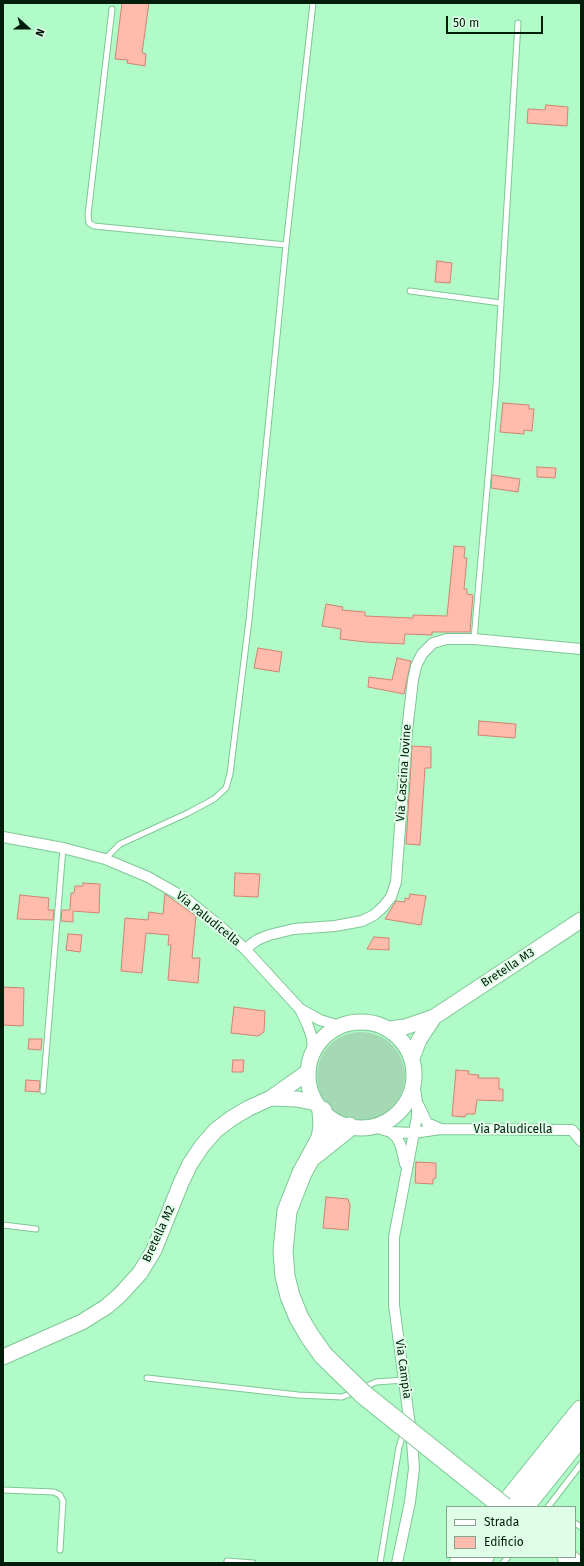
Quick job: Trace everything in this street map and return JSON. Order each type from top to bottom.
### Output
[{"type":"highway","points":[[319,1107],[323,1126],[321,1138],[300,1179],[287,1211],[283,1251],[284,1276],[299,1318],[309,1335],[324,1355],[363,1394],[503,1506]]},
{"type":"highway","points":[[312,1157],[349,1127]]},
{"type":"highway","points":[[505,1506],[581,1410]]},
{"type":"highway","points":[[525,1506],[581,1436]]},
{"type":"street","name":"Via Cascina Iovine","points":[[245,950],[257,940],[269,935],[294,929],[335,926],[362,921],[374,915],[391,897],[396,882],[407,731],[413,680],[416,666],[422,654],[433,643],[447,639],[474,640],[581,649]]},
{"type":"street","name":"Via Paludicella","points":[[3,837],[63,848],[105,859],[148,877],[185,898],[222,928],[245,950],[300,1009],[312,1038],[313,1052]]},
{"type":"street","name":"Bretella M3","points":[[389,1029],[405,1027],[434,1017],[581,920]]},
{"type":"street","name":"Via Paludicella","points":[[300,1009],[320,1020],[340,1026]]},
{"type":"street","name":"Bretella M3","points":[[412,1058],[420,1040],[434,1017]]},
{"type":"street","points":[[355,1022],[366,1022],[378,1024],[389,1029],[399,1037],[407,1047],[412,1058],[415,1071],[411,1095],[404,1106],[396,1115],[386,1122],[374,1127],[349,1127],[330,1118],[319,1107],[311,1093],[308,1072],[313,1052],[326,1035],[340,1026],[355,1022]]},
{"type":"street","name":"Bretella M2","points":[[3,1357],[82,1322],[106,1307],[119,1296],[140,1273],[154,1250],[187,1171],[202,1146],[216,1130],[232,1118],[271,1098],[308,1072]]},
{"type":"street","points":[[405,1174],[417,1117],[417,1102],[414,1083]]},
{"type":"street","name":"Bretella M2","points":[[271,1098],[297,1099],[319,1107]]},
{"type":"street","points":[[417,1102],[427,1123],[441,1129]]},
{"type":"street","name":"Via Paludicella","points":[[374,1127],[391,1132],[414,1133],[441,1129],[577,1130],[581,1141]]},
{"type":"street","points":[[391,1132],[397,1138],[401,1146],[405,1160],[405,1174]]},
{"type":"street","name":"Via Campia","points":[[397,1563],[410,1502],[414,1468],[405,1380],[394,1305],[394,1237],[405,1174]]},
{"type":"lane","points":[[105,859],[120,844],[214,799],[226,788],[230,774],[249,620],[286,245],[313,3]]},
{"type":"lane","points":[[112,9],[88,214],[89,223],[94,226],[286,245]]},
{"type":"lane","points":[[474,640],[496,386],[518,23]]},
{"type":"lane","points":[[410,291],[501,303]]},
{"type":"lane","points":[[43,1091],[63,848]]},
{"type":"lane","points":[[3,1225],[36,1229]]},
{"type":"lane","points":[[147,1378],[298,1395],[342,1397],[376,1382],[405,1380]]},
{"type":"lane","points":[[380,1563],[399,1447],[409,1416]]},
{"type":"lane","points":[[549,1506],[581,1464]]},
{"type":"lane","points":[[3,1490],[54,1492],[60,1495],[63,1501],[60,1550]]},
{"type":"lane","points":[[227,1563],[227,1561],[253,1563]]},
{"type":"green space","points":[[361,1032],[378,1035],[392,1045],[402,1059],[405,1076],[402,1093],[392,1107],[378,1117],[361,1120],[344,1117],[330,1107],[320,1093],[317,1076],[320,1059],[330,1045],[344,1035]]},
{"type":"building","points":[[122,3],[149,3],[142,53],[146,54],[145,66],[127,63],[128,60],[115,59]]},
{"type":"building","points":[[546,105],[568,107],[567,126],[527,123],[528,109],[545,110]]},
{"type":"building","points":[[437,261],[452,263],[450,283],[435,282]]},
{"type":"building","points":[[503,403],[529,405],[529,409],[534,409],[532,431],[524,430],[524,434],[500,432]]},
{"type":"building","points":[[537,467],[556,468],[555,478],[537,477]]},
{"type":"building","points":[[492,475],[520,479],[518,492],[491,488]]},
{"type":"building","points":[[454,546],[465,547],[464,558],[467,558],[464,589],[467,589],[467,594],[473,595],[470,632],[432,632],[432,635],[405,634],[404,644],[340,639],[341,629],[322,626],[326,604],[343,607],[342,610],[365,612],[365,616],[413,618],[413,615],[447,616]]},
{"type":"building","points":[[258,648],[282,652],[279,672],[254,668]]},
{"type":"building","points":[[397,658],[411,661],[404,694],[368,687],[369,677],[392,680]]},
{"type":"building","points":[[479,721],[516,724],[515,738],[478,735]]},
{"type":"building","points":[[412,746],[431,747],[431,768],[425,768],[420,845],[406,844]]},
{"type":"building","points":[[235,873],[260,874],[258,897],[234,896]]},
{"type":"building","points":[[83,883],[100,884],[99,913],[73,911],[73,922],[61,921],[62,910],[70,910],[71,893],[74,893],[75,886],[83,886]]},
{"type":"building","points":[[165,894],[196,916],[192,958],[200,958],[198,983],[168,980],[171,945],[168,945],[169,935],[146,933],[142,973],[121,971],[125,918],[148,920],[149,912],[163,914]]},
{"type":"building","points":[[410,894],[426,896],[421,925],[385,919],[396,901],[405,902],[405,898],[409,899]]},
{"type":"building","points":[[20,895],[49,898],[48,910],[54,910],[53,920],[17,919]]},
{"type":"building","points":[[68,934],[82,935],[80,952],[66,950]]},
{"type":"building","points":[[374,937],[389,938],[389,950],[367,949]]},
{"type":"building","points":[[3,987],[24,988],[23,1026],[3,1025]]},
{"type":"building","points":[[234,1007],[265,1011],[264,1032],[258,1036],[231,1033]]},
{"type":"building","points":[[29,1039],[42,1039],[41,1050],[28,1049]]},
{"type":"building","points":[[233,1060],[244,1060],[243,1072],[232,1072]]},
{"type":"building","points":[[456,1070],[469,1071],[468,1074],[479,1075],[478,1078],[499,1078],[499,1089],[503,1089],[503,1101],[477,1100],[475,1114],[466,1114],[465,1117],[452,1116]]},
{"type":"building","points":[[26,1080],[40,1081],[39,1092],[25,1091]]},
{"type":"building","points":[[416,1162],[436,1163],[436,1178],[433,1179],[433,1184],[415,1183]]},
{"type":"building","points":[[326,1197],[348,1199],[350,1205],[348,1230],[323,1228]]}]
